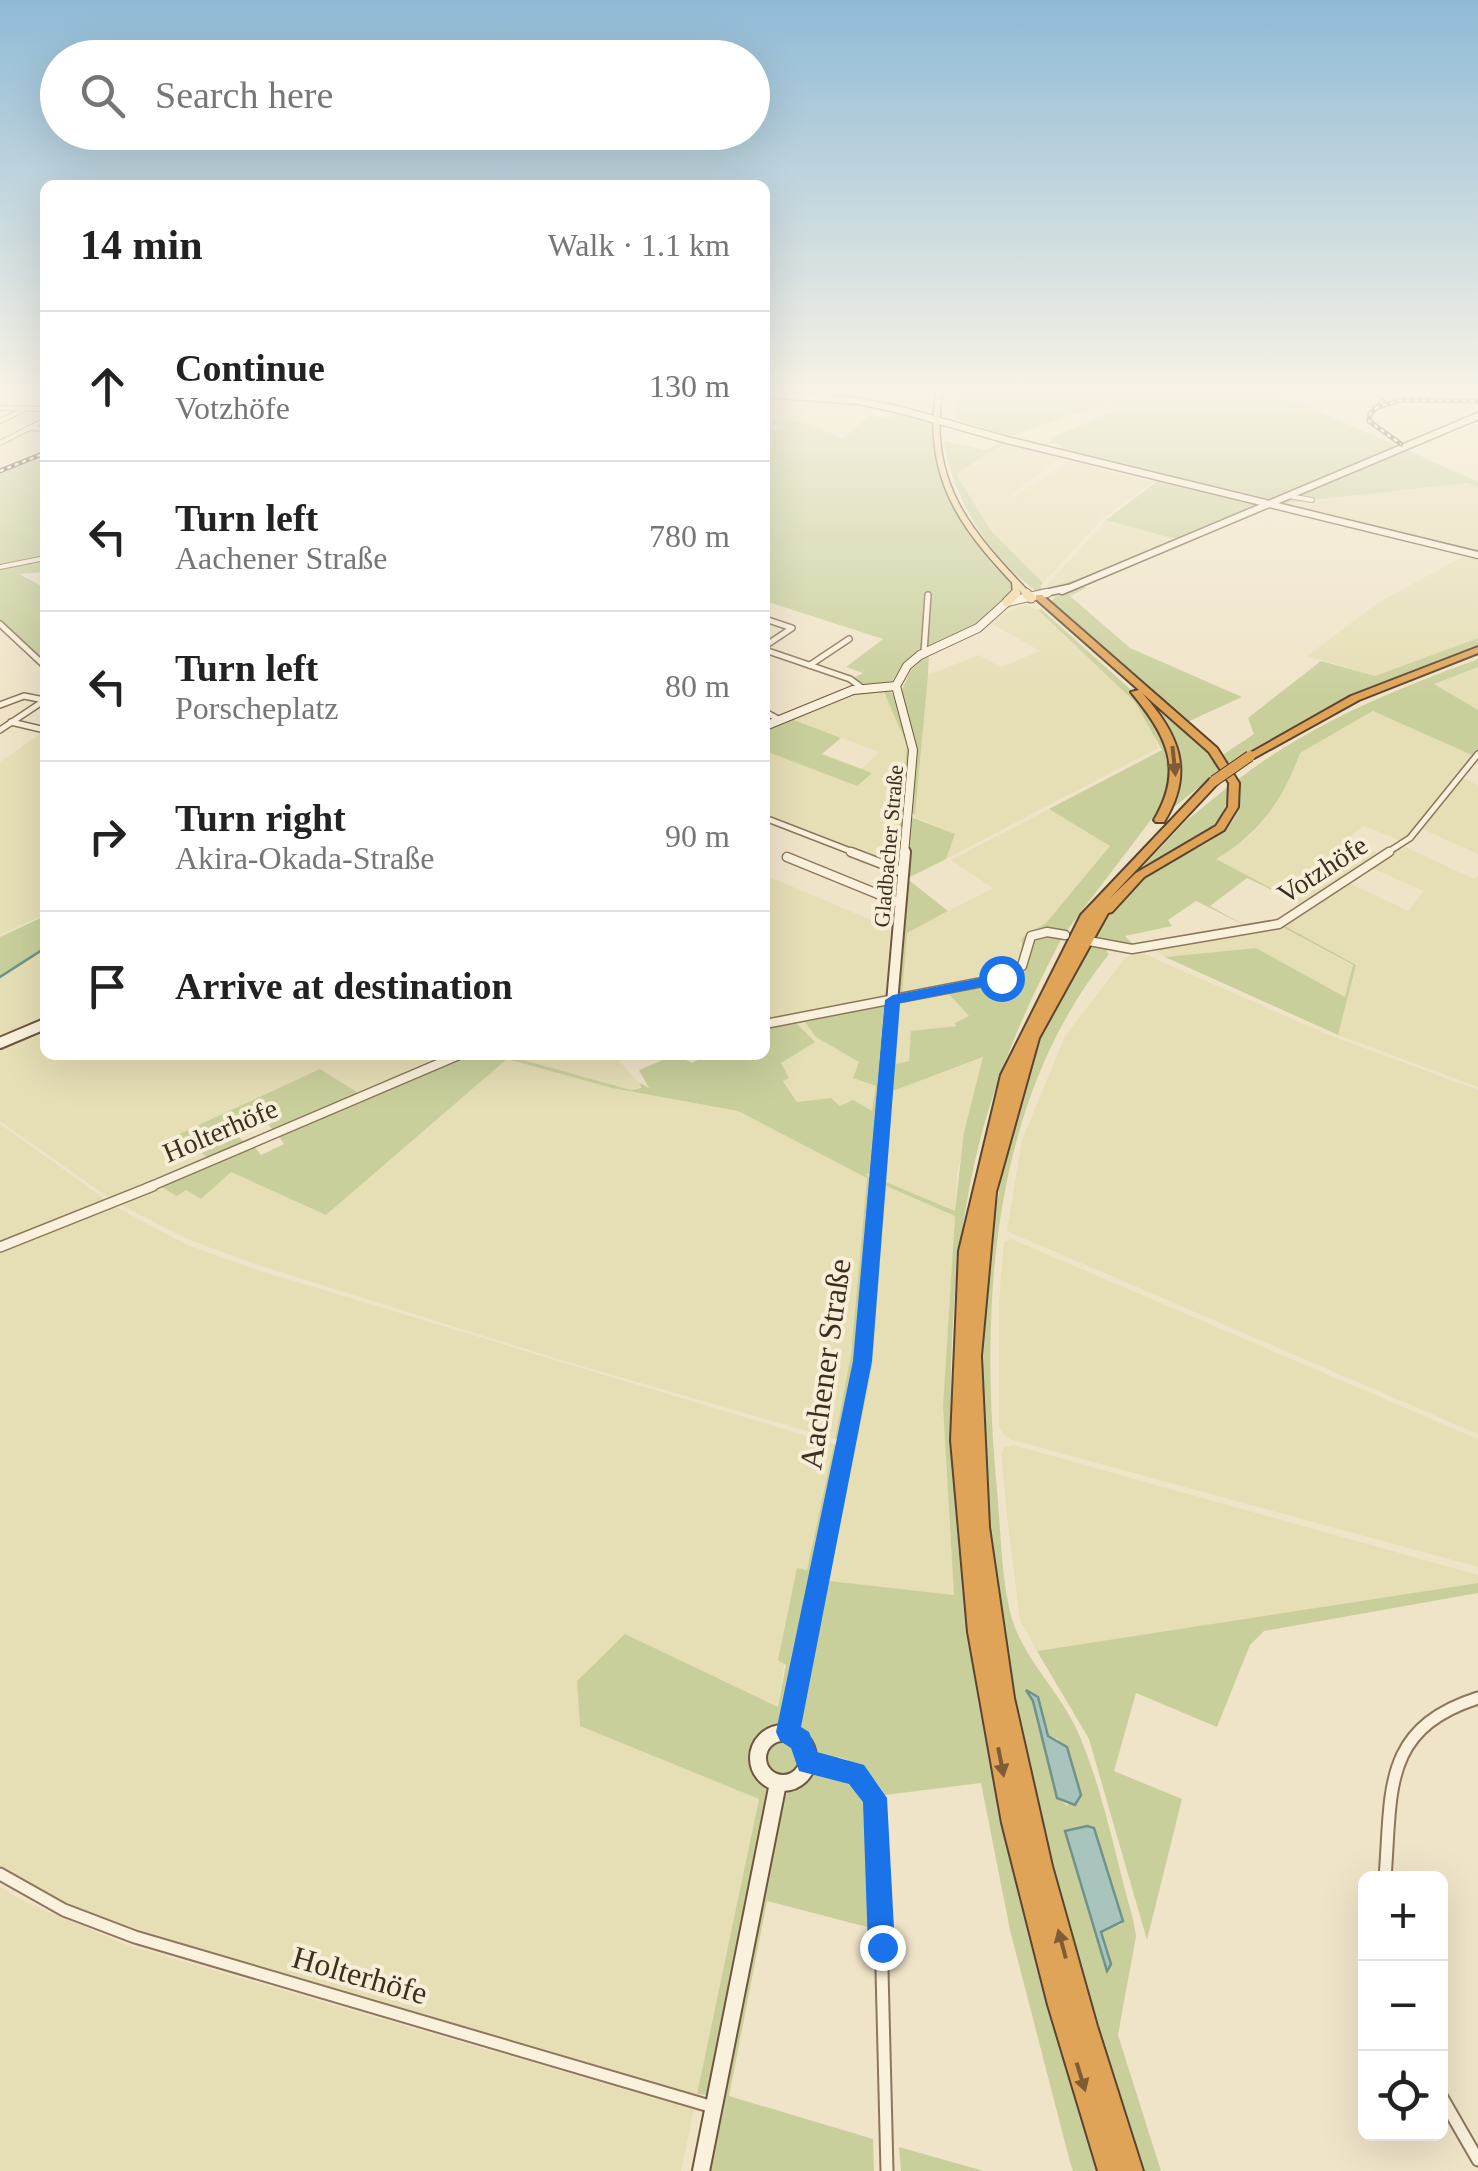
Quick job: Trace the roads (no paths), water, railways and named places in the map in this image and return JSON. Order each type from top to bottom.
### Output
[{"type":"highway","points":[[1052,609],[1050,600],[1056,593]]},
{"type":"highway","points":[[1034,596],[1213,750],[1230,770],[1235,791],[1231,813],[1220,828],[1140,874],[1087,938]]},
{"type":"highway","points":[[1034,596],[1138,695],[1171,741],[1176,772],[1170,801],[1162,818],[1127,856],[1123,867]]},
{"type":"highway","points":[[1110,2171],[1048,1962],[997,1740],[968,1542],[961,1369],[974,1213],[1006,1080],[1053,969],[1088,913],[1123,867],[1171,817],[1252,758],[1358,703],[1478,653]]},
{"type":"highway","points":[[1131,2171],[1069,1968],[1019,1766],[989,1592],[976,1444],[979,1276],[996,1162],[1012,1097],[1037,1027],[1087,938],[1143,858],[1217,784]]},
{"type":"main road","points":[[949,494],[956,512],[984,550],[1034,596]]},
{"type":"main road","points":[[957,494],[987,544],[1034,596]]},
{"type":"main road","points":[[1228,494],[1478,555]]},
{"type":"main road","points":[[995,612],[1034,596],[1056,593],[1293,494]]},
{"type":"main road","points":[[770,724],[862,688],[896,686],[907,666],[924,652],[978,628],[1016,596],[1015,582]]},
{"type":"main road","points":[[1007,602],[1068,588]]},
{"type":"main road","name":"Gladbacher Straße","points":[[893,998],[914,750],[896,686]]},
{"type":"main road","name":"Aachener Straße","points":[[788,1732],[862,1361],[893,998]]},
{"type":"main road","points":[[0,1043],[40,1026]]},
{"type":"main road","points":[[788,1732],[801,1740],[808,1762],[800,1777],[778,1783],[758,1765],[759,1747],[771,1734],[788,1732]]},
{"type":"main road","points":[[701,2171],[778,1783]]},
{"type":"street","points":[[1289,496],[1312,500]]},
{"type":"street","points":[[0,567],[40,559]]},
{"type":"street","points":[[924,652],[928,594]]},
{"type":"street","points":[[770,620],[792,628],[770,644]]},
{"type":"street","points":[[1,626],[40,661]]},
{"type":"street","points":[[810,665],[849,638]]},
{"type":"street","points":[[770,650],[852,680],[862,688]]},
{"type":"street","points":[[0,705],[24,696],[40,699]]},
{"type":"street","points":[[0,730],[40,703]]},
{"type":"street","points":[[770,715],[780,720]]},
{"type":"street","points":[[11,722],[40,729]]},
{"type":"street","name":"Votzhöfe","points":[[1087,938],[1132,949],[1278,924],[1410,838],[1478,754]]},
{"type":"street","points":[[770,820],[903,872]]},
{"type":"street","points":[[787,857],[900,903]]},
{"type":"street","points":[[770,1023],[1006,977],[1022,966],[1030,936],[1047,932],[1065,935]]},
{"type":"street","name":"Holterhöfe","points":[[0,1247],[217,1160],[447,1060]]},
{"type":"street","points":[[1386,1871],[1405,1742],[1420,1722],[1448,1704],[1478,1698]]},
{"type":"street","points":[[808,1762],[856,1774],[875,1798],[888,2171]]},
{"type":"street","name":"Holterhöfe","points":[[0,1874],[64,1910],[135,1937],[713,2107]]},
{"type":"street","points":[[1448,2108],[1478,2160]]},
{"type":"water","points":[[1026,1690],[1038,1697],[1048,1736],[1067,1747],[1081,1795],[1075,1805],[1057,1798],[1033,1701]]},
{"type":"water","points":[[1094,1828],[1123,1921],[1101,1932],[1111,1964],[1107,1971],[1065,1831]]},
{"type":"waterway","points":[[0,977],[40,951]]}]
